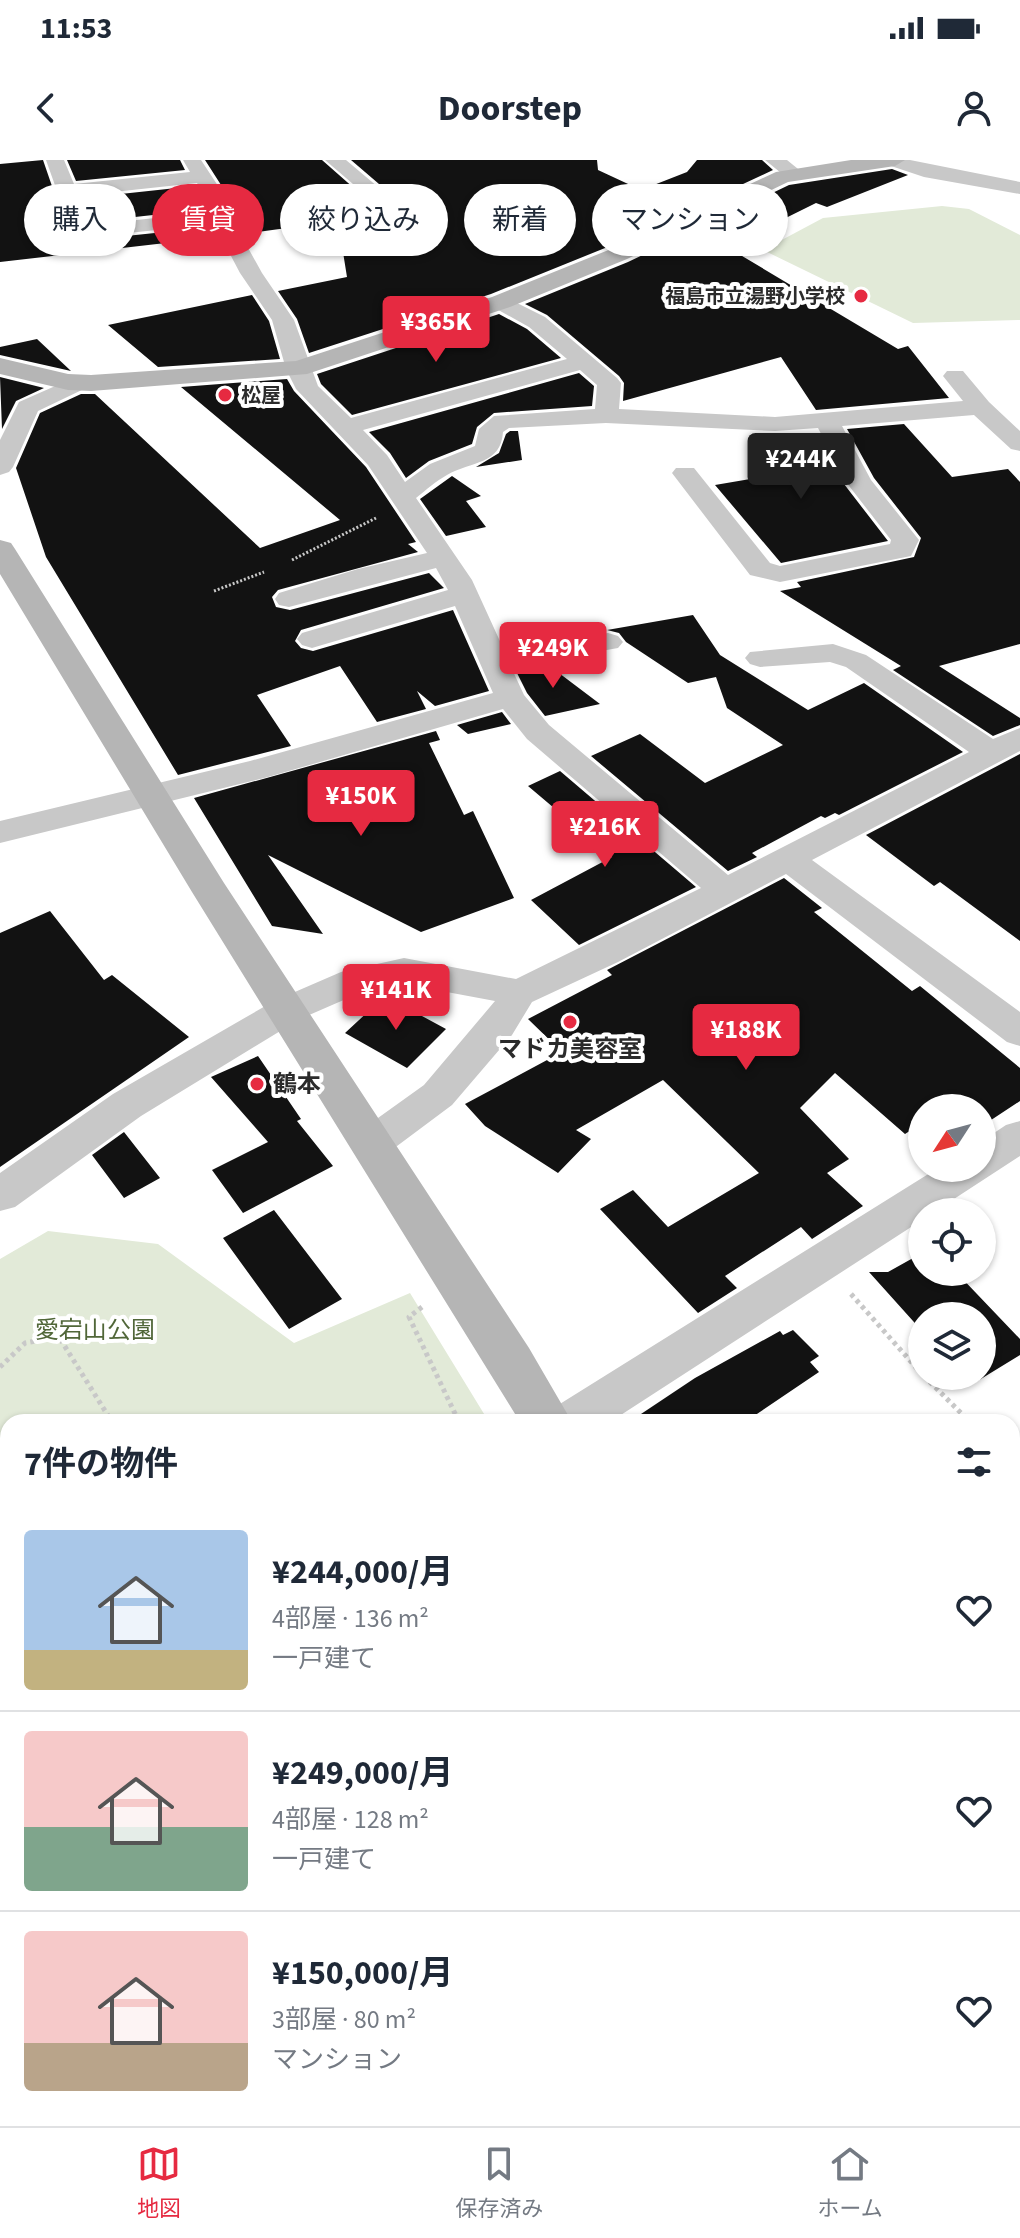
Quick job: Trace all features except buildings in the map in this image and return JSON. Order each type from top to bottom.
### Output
[{"type":"street","points":[[55,160],[67,191],[197,169]]},
{"type":"street","points":[[334,160],[364,184]]},
{"type":"street","points":[[0,366],[78,383],[298,369],[501,302],[619,254],[758,187],[783,167],[893,160],[924,171],[1020,188]]},
{"type":"street","points":[[242,256],[283,320],[298,369],[308,389],[378,460],[464,594],[510,697],[538,732],[726,891]]},
{"type":"street","points":[[501,302],[537,322],[609,383],[606,416]]},
{"type":"street","points":[[347,427],[583,362]]},
{"type":"street","points":[[955,376],[980,407],[1020,444]]},
{"type":"street","points":[[0,467],[28,407],[78,383]]},
{"type":"street","points":[[402,499],[439,469],[484,451],[490,445],[491,429],[503,421],[606,416],[775,424],[980,407]]},
{"type":"street","points":[[685,473],[760,569],[780,574],[901,550],[905,540],[859,482],[827,421]]},
{"type":"street","points":[[0,549],[150,794],[542,1414]]},
{"type":"street","points":[[289,599],[368,575],[442,558]]},
{"type":"street","points":[[312,639],[464,594]]},
{"type":"street","points":[[493,661],[608,642]]},
{"type":"street","points":[[760,658],[833,653],[856,661],[1006,746]]},
{"type":"street","points":[[0,832],[437,720],[510,697]]},
{"type":"street","points":[[371,1144],[438,1095],[499,1025],[519,993],[605,953],[1006,746]]},
{"type":"street","points":[[789,859],[1020,1032]]},
{"type":"street","points":[[0,1195],[127,1105],[287,1010],[354,981],[404,971],[519,993]]},
{"type":"street","points":[[996,1152],[1020,1136]]},
{"type":"street","points":[[584,1414],[948,1182]]},
{"type":"path","points":[[289,561],[369,522],[402,499]]},
{"type":"path","points":[[214,591],[265,572]]},
{"type":"path","points":[[823,1262],[908,1358]]},
{"type":"path","points":[[455,1414],[409,1317],[459,1281]]},
{"type":"path","points":[[0,1367],[8,1354],[27,1342],[41,1336],[59,1337],[107,1414]]},
{"type":"path","points":[[938,1390],[962,1414]]},
{"type":"green space","points":[[942,206],[969,209],[1020,235],[1020,320],[913,323],[775,256],[788,256],[788,237],[823,218]]},
{"type":"green space","name":"愛宕山公園","points":[[48,1231],[158,1244],[294,1343],[410,1293],[484,1414],[0,1414],[0,1259]]},
{"type":"place","name":"福島市立湯野小学校","points":[[861,296]]},
{"type":"place","name":"松屋","points":[[225,395]]},
{"type":"place","name":"マドカ美容室","points":[[570,1022]]},
{"type":"place","name":"鶴本","points":[[257,1084]]}]
